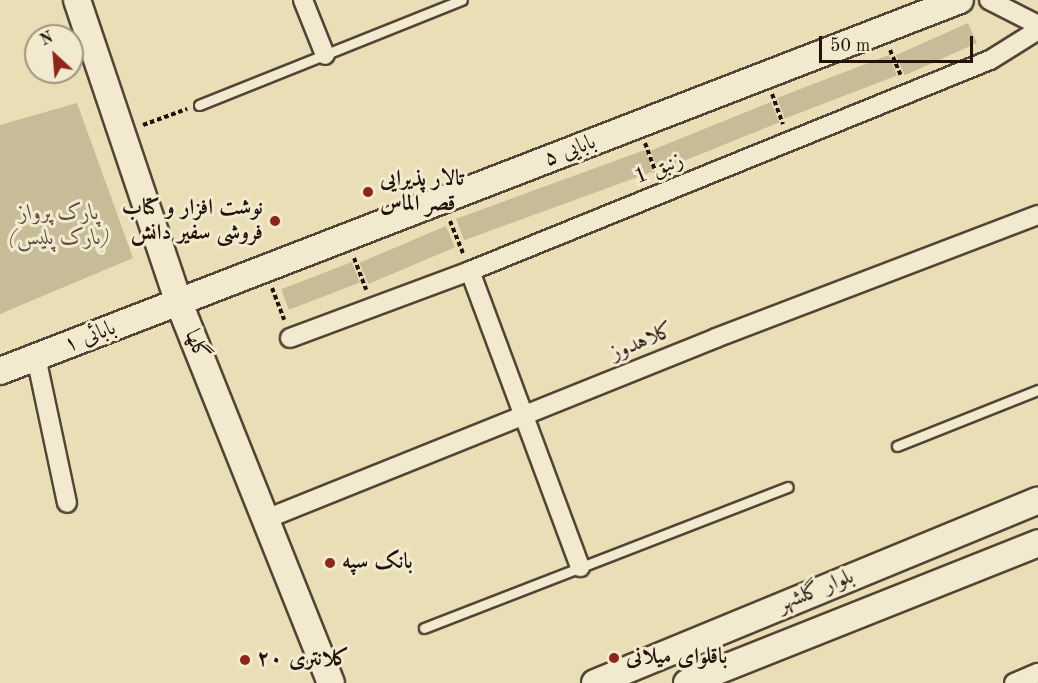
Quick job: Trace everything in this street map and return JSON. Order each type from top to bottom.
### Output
[{"type":"main road","name":"گلها","points":[[77,0],[179,303],[331,683]]},
{"type":"main road","name":"۵ بابایی","points":[[179,303],[960,0]]},
{"type":"main road","name":"بابائی ۱","points":[[0,371],[179,303]]},
{"type":"main road","name":"بلوار گلشهر","points":[[595,683],[1038,500]]},
{"type":"main road","name":"بلوار گلشهر","points":[[687,683],[1038,543]]},
{"type":"street","points":[[303,0],[325,55]]},
{"type":"street","points":[[989,0],[1038,25]]},
{"type":"street","name":"زنبق 1","points":[[290,338],[470,271],[990,60],[1038,30]]},
{"type":"street","name":"کلاهدوز","points":[[266,519],[521,416],[1038,215]]},
{"type":"street","points":[[470,271],[521,416],[580,567]]},
{"type":"street","points":[[36,357],[67,503]]},
{"type":"street","points":[[1014,683],[1038,673]]},
{"type":"lane","points":[[199,105],[462,0]]},
{"type":"lane","points":[[897,446],[1038,390]]},
{"type":"lane","points":[[424,628],[788,487]]},
{"type":"path","points":[[882,30],[908,93]]},
{"type":"path","points":[[765,75],[790,141]]},
{"type":"path","points":[[122,133],[199,105]]},
{"type":"path","points":[[638,125],[663,193]]},
{"type":"path","points":[[442,201],[470,271]]},
{"type":"path","points":[[346,238],[373,308]]},
{"type":"path","points":[[265,269],[290,338]]},
{"type":"green space","points":[[968,23],[977,43],[905,75],[896,55]]},
{"type":"green space","points":[[889,55],[897,76],[785,119],[777,98]]},
{"type":"green space","points":[[771,102],[779,122],[659,171],[650,151]]},
{"type":"green space","name":"پارک پرواز (پارک پلیس)","points":[[77,103],[133,258],[0,314],[0,125]]},
{"type":"green space","points":[[645,150],[653,172],[464,240],[456,219]]},
{"type":"green space","points":[[446,226],[455,247],[368,284],[359,263]]},
{"type":"green space","points":[[352,262],[360,283],[289,310],[281,289]]},
{"type":"place","name":"تالار پذیرایی قصر الماس","points":[[368,192]]},
{"type":"place","name":"نوشت افزار و کتاب فروشی سفیر دانش","points":[[275,221]]},
{"type":"place","name":"بانک سپه","points":[[330,563]]},
{"type":"place","name":"باقلوای میلانی","points":[[614,658]]},
{"type":"place","name":"کلانتری ۲۰","points":[[245,660]]}]
